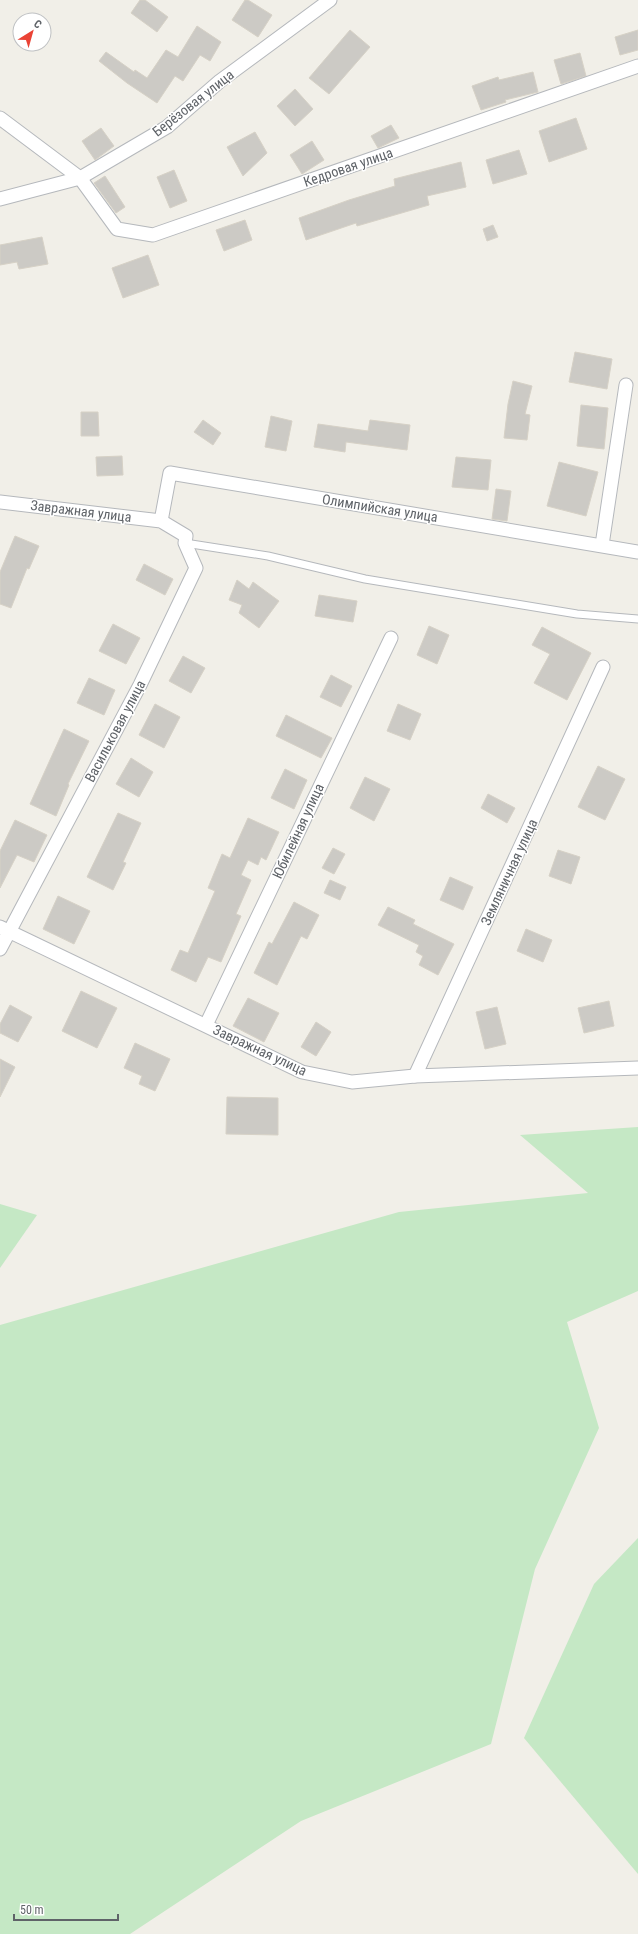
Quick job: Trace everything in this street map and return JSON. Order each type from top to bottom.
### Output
[{"type":"street","name":"Берёзовая улица","points":[[0,199],[80,178],[167,127],[220,81],[330,0]]},
{"type":"street","name":"Кедровая улица","points":[[0,118],[80,178],[117,229],[153,235],[638,66]]},
{"type":"street","points":[[602,545],[626,385]]},
{"type":"street","name":"Олимпийская улица","points":[[161,520],[170,473],[638,552]]},
{"type":"street","name":"Завражная улица","points":[[0,502],[161,520]]},
{"type":"street","name":"Васильковая улица","points":[[0,949],[4,929],[140,685],[196,568],[185,543],[186,536],[161,520]]},
{"type":"street","name":"Юбилейная улица","points":[[206,1025],[390,638]]},
{"type":"street","name":"Земляничная улица","points":[[415,1076],[603,667]]},
{"type":"street","name":"Завражная улица","points":[[4,929],[302,1072],[352,1082],[415,1076],[638,1068]]},
{"type":"lane","points":[[185,543],[268,556],[381,582],[577,614],[638,619]]},
{"type":"green space","points":[[638,1127],[638,1291],[567,1322],[599,1428],[535,1569],[491,1744],[301,1821],[130,1934],[0,1934],[0,1325],[399,1212],[588,1193],[520,1135]]},
{"type":"green space","points":[[0,1204],[37,1215],[0,1268]]},
{"type":"green space","points":[[638,1538],[638,1874],[524,1738],[594,1584]]},
{"type":"building","points":[[140,0],[145,0],[168,17],[157,32],[131,13]]},
{"type":"building","points":[[245,0],[248,0],[272,15],[258,37],[232,20]]},
{"type":"building","points":[[197,26],[221,42],[210,61],[200,55],[183,81],[175,76],[157,103],[127,83],[99,61],[106,52],[134,72],[135,70],[147,78],[166,50],[178,57]]},
{"type":"building","points":[[350,30],[370,47],[329,94],[309,78]]},
{"type":"building","points":[[638,30],[638,50],[620,55],[615,37]]},
{"type":"building","points":[[580,53],[586,76],[561,84],[554,60]]},
{"type":"building","points":[[533,72],[538,92],[505,100],[506,102],[481,110],[472,86],[498,77],[499,80]]},
{"type":"building","points":[[295,89],[313,109],[295,126],[277,106]]},
{"type":"building","points":[[576,118],[587,149],[549,162],[539,131]]},
{"type":"building","points":[[391,125],[399,138],[378,148],[371,136]]},
{"type":"building","points":[[101,128],[114,146],[95,160],[82,141]]},
{"type":"building","points":[[255,132],[267,153],[243,176],[227,147]]},
{"type":"building","points":[[312,141],[324,160],[302,174],[290,155]]},
{"type":"building","points":[[519,150],[527,174],[493,184],[486,160]]},
{"type":"building","points":[[461,162],[466,187],[427,196],[429,205],[357,226],[356,223],[306,240],[299,218],[349,200],[395,186],[394,179]]},
{"type":"building","points":[[174,170],[187,201],[170,208],[157,177]]},
{"type":"building","points":[[105,176],[125,207],[116,213],[94,183]]},
{"type":"building","points":[[245,220],[252,240],[224,251],[216,230]]},
{"type":"building","points":[[493,225],[498,237],[487,241],[483,229]]},
{"type":"building","points":[[42,237],[48,264],[19,269],[17,262],[0,265],[0,245]]},
{"type":"building","points":[[148,255],[159,285],[123,298],[112,268]]},
{"type":"building","points":[[575,352],[612,359],[607,389],[569,382]]},
{"type":"building","points":[[513,381],[532,386],[525,414],[530,415],[527,440],[504,438],[508,404]]},
{"type":"building","points":[[581,405],[608,408],[604,449],[577,446]]},
{"type":"building","points":[[81,412],[98,412],[99,436],[81,436]]},
{"type":"building","points":[[271,416],[292,421],[286,451],[265,447]]},
{"type":"building","points":[[203,420],[221,433],[213,445],[194,432]]},
{"type":"building","points":[[370,420],[410,425],[407,450],[346,442],[345,452],[314,447],[318,424],[368,431]]},
{"type":"building","points":[[122,456],[123,475],[97,476],[96,457]]},
{"type":"building","points":[[456,457],[491,460],[488,490],[452,487]]},
{"type":"building","points":[[559,462],[598,472],[586,516],[547,506]]},
{"type":"building","points":[[496,489],[511,491],[507,521],[492,519]]},
{"type":"building","points":[[15,536],[39,546],[29,569],[27,568],[11,608],[0,604],[0,572]]},
{"type":"building","points":[[144,564],[173,579],[165,595],[136,580]]},
{"type":"building","points":[[237,580],[249,589],[253,582],[279,601],[259,628],[239,613],[242,605],[229,600]]},
{"type":"building","points":[[319,595],[357,601],[353,622],[315,616]]},
{"type":"building","points":[[113,624],[140,638],[126,664],[99,651]]},
{"type":"building","points":[[429,626],[449,635],[437,664],[417,655]]},
{"type":"building","points":[[542,627],[591,653],[567,700],[534,683],[550,654],[532,645]]},
{"type":"building","points":[[183,656],[205,668],[191,693],[169,681]]},
{"type":"building","points":[[331,675],[352,686],[341,707],[320,697]]},
{"type":"building","points":[[89,678],[115,690],[104,715],[77,703]]},
{"type":"building","points":[[155,704],[180,717],[164,748],[139,735]]},
{"type":"building","points":[[398,704],[421,714],[410,740],[387,731]]},
{"type":"building","points":[[286,715],[332,738],[321,758],[276,736]]},
{"type":"building","points":[[64,729],[89,741],[68,784],[69,785],[56,816],[30,804]]},
{"type":"building","points":[[131,758],[153,772],[139,797],[116,784]]},
{"type":"building","points":[[598,766],[625,779],[605,820],[578,807]]},
{"type":"building","points":[[285,769],[307,780],[294,809],[271,798]]},
{"type":"building","points":[[365,777],[390,789],[374,821],[350,808]]},
{"type":"building","points":[[488,794],[515,808],[507,823],[481,808]]},
{"type":"building","points":[[118,813],[141,823],[123,862],[126,863],[113,890],[87,877]]},
{"type":"building","points":[[248,818],[279,832],[266,860],[261,857],[258,865],[248,860],[241,875],[251,880],[236,914],[241,916],[221,962],[208,957],[196,982],[171,970],[180,950],[188,953],[215,891],[208,888],[222,854],[230,858]]},
{"type":"building","points":[[15,820],[47,835],[34,862],[17,855],[0,888],[0,851]]},
{"type":"building","points":[[333,848],[345,854],[334,874],[322,868]]},
{"type":"building","points":[[558,850],[580,857],[571,884],[549,876]]},
{"type":"building","points":[[450,877],[473,887],[463,910],[440,900]]},
{"type":"building","points":[[330,880],[346,887],[340,900],[324,893]]},
{"type":"building","points":[[58,896],[90,911],[74,944],[43,929]]},
{"type":"building","points":[[294,902],[319,915],[307,939],[301,936],[277,985],[254,973],[269,942],[272,944]]},
{"type":"building","points":[[388,907],[415,920],[413,924],[454,944],[438,975],[419,965],[423,956],[416,952],[419,945],[378,925]]},
{"type":"building","points":[[526,929],[552,940],[543,962],[517,951]]},
{"type":"building","points":[[81,991],[117,1008],[97,1048],[62,1031]]},
{"type":"building","points":[[248,998],[279,1013],[264,1042],[233,1026]]},
{"type":"building","points":[[609,1001],[614,1026],[584,1033],[578,1008]]},
{"type":"building","points":[[10,1005],[32,1017],[18,1042],[0,1033],[0,1024]]},
{"type":"building","points":[[497,1007],[506,1044],[485,1049],[476,1012]]},
{"type":"building","points":[[316,1022],[331,1032],[316,1056],[301,1047]]},
{"type":"building","points":[[135,1043],[170,1059],[155,1091],[139,1084],[142,1076],[124,1068]]},
{"type":"building","points":[[0,1059],[15,1067],[0,1097]]},
{"type":"building","points":[[227,1097],[278,1098],[278,1135],[226,1134]]}]
